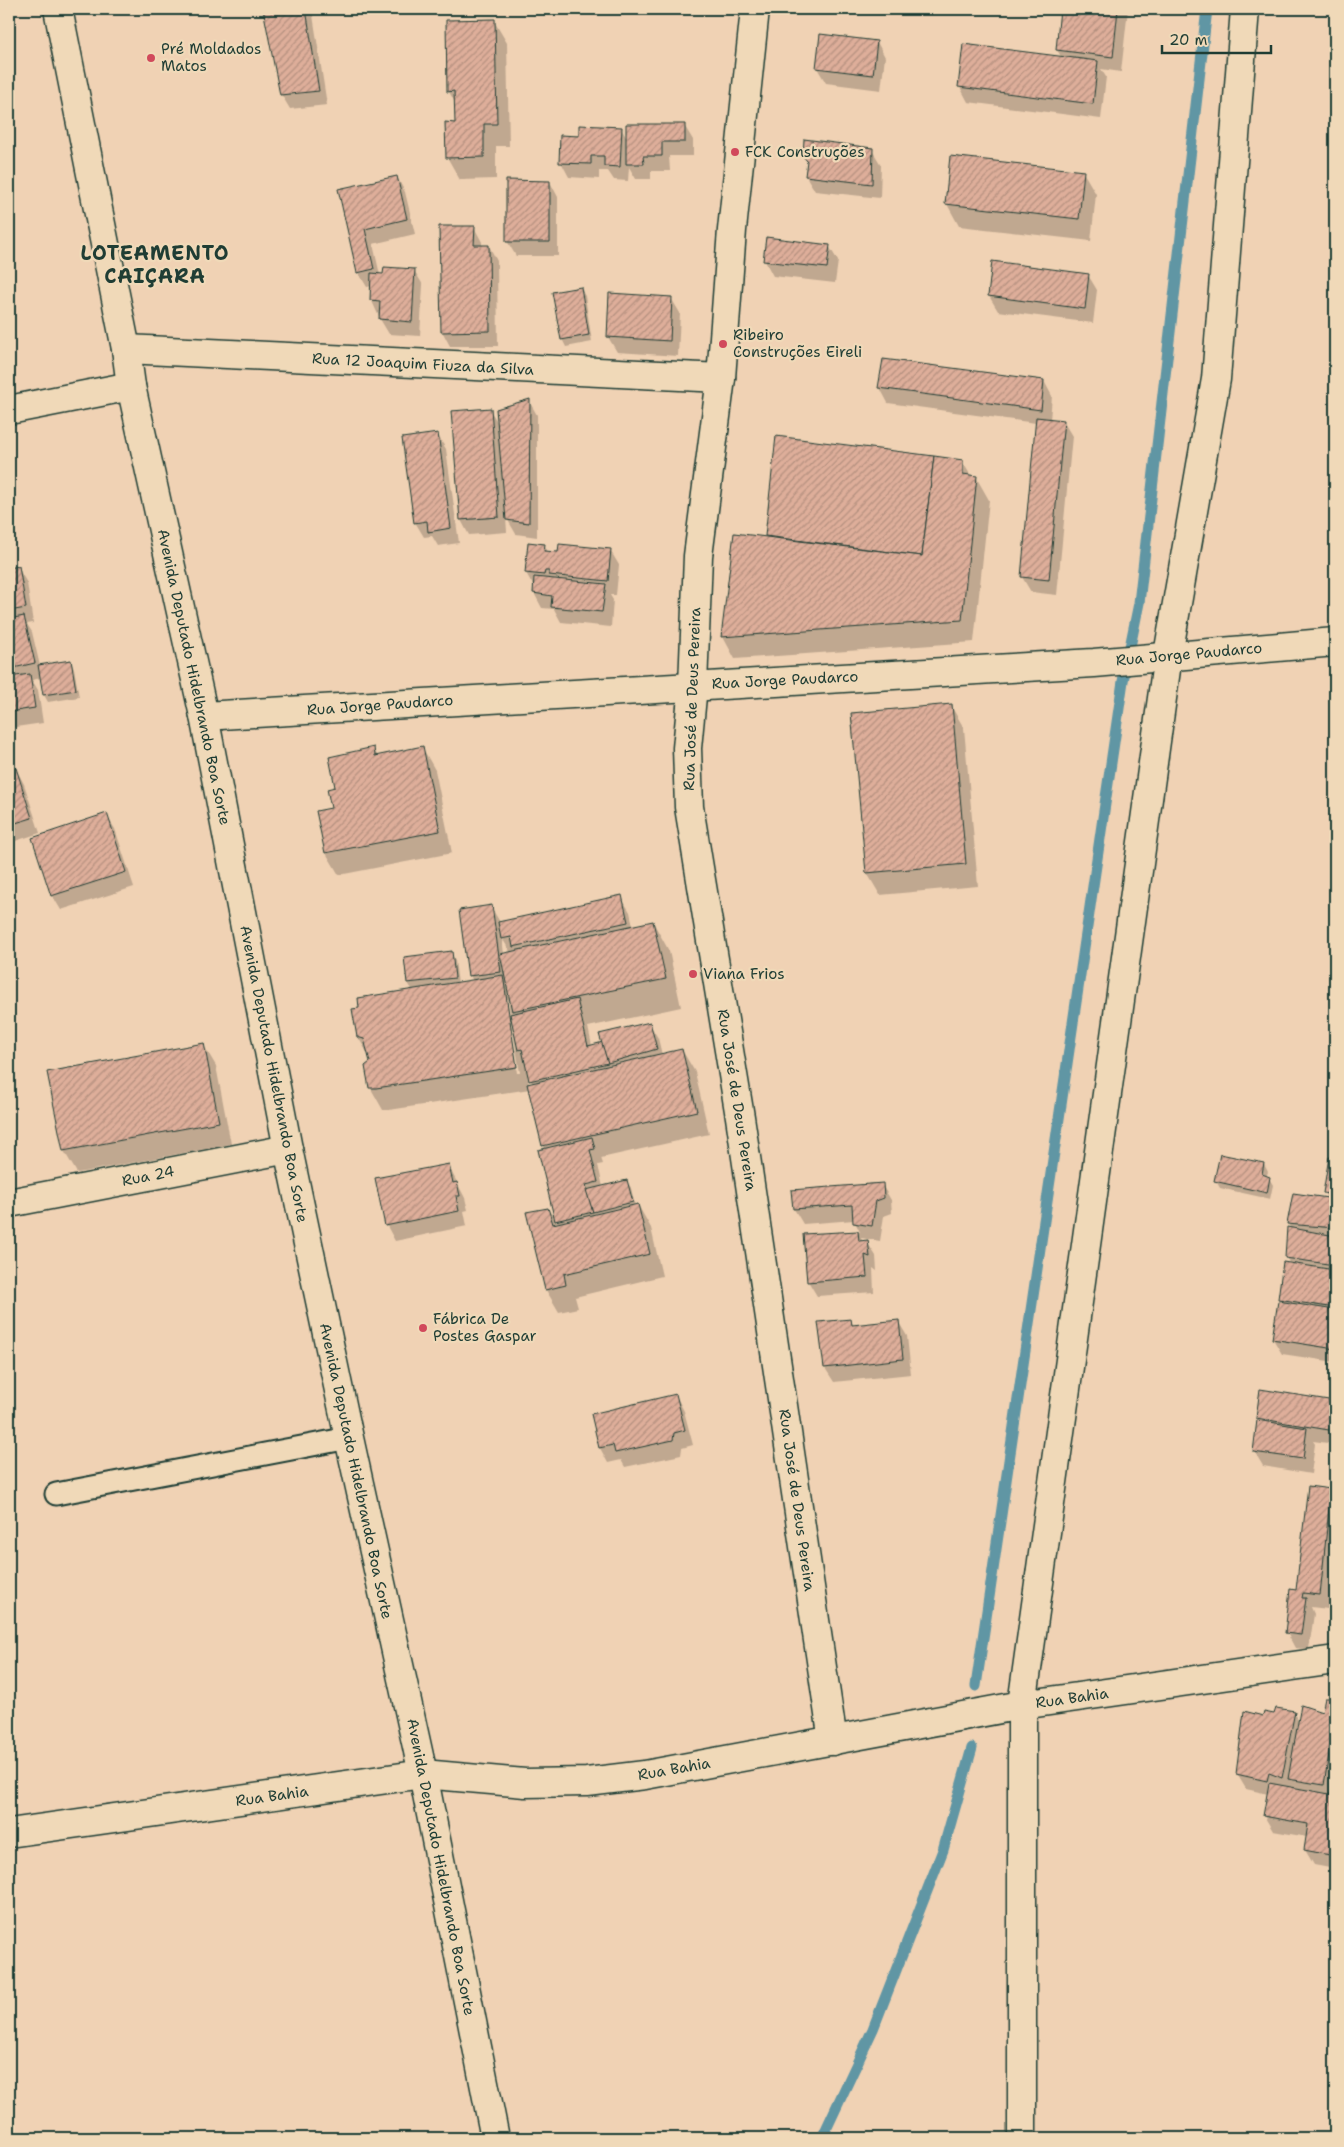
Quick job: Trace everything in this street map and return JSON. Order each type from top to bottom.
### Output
[{"type":"street","name":"Avenida Deputado Hidelbrando Boa Sorte","points":[[58,9],[126,349],[131,386],[204,716],[288,1149],[423,1774],[495,2138]]},
{"type":"street","name":"Rua José de Deus Pereira","points":[[755,9],[732,230],[721,378],[698,556],[693,686],[688,748],[689,807],[740,1117],[833,1741]]},
{"type":"street","points":[[1022,2138],[1022,1705],[1161,656],[1216,379],[1245,9]]},
{"type":"street","name":"Rua 12 Joaquim Fiuza da Silva","points":[[126,349],[721,378]]},
{"type":"street","points":[[9,410],[131,386]]},
{"type":"street","name":"Rua Jorge Paudarco","points":[[204,716],[1094,663],[1335,642]]},
{"type":"street","name":"Rua 24","points":[[9,1203],[288,1149]]},
{"type":"street","name":"Rua Bahia","points":[[9,1833],[423,1774],[525,1783],[587,1782],[645,1775],[1022,1705],[1335,1660]]},
{"type":"lane","points":[[56,1494],[349,1438]]},
{"type":"building","points":[[263,9],[306,9],[319,91],[280,95]]},
{"type":"building","points":[[1060,9],[1118,9],[1113,57],[1056,50]]},
{"type":"building","points":[[495,19],[497,124],[484,124],[484,157],[446,158],[445,122],[455,123],[454,91],[447,92],[446,20]]},
{"type":"building","points":[[820,34],[877,41],[873,75],[816,68]]},
{"type":"building","points":[[963,44],[1098,61],[1093,104],[958,87]]},
{"type":"building","points":[[626,124],[685,124],[685,142],[662,142],[662,156],[643,156],[644,164],[626,164]]},
{"type":"building","points":[[579,125],[622,127],[620,167],[604,166],[604,156],[591,156],[591,164],[559,163],[560,135],[579,136]]},
{"type":"building","points":[[804,139],[873,148],[872,184],[805,176],[807,161],[803,156]]},
{"type":"building","points":[[950,156],[1084,171],[1079,219],[945,204]]},
{"type":"building","points":[[397,176],[407,219],[365,229],[374,269],[357,273],[338,189]]},
{"type":"building","points":[[506,180],[550,181],[550,242],[506,242]]},
{"type":"building","points":[[439,226],[475,226],[474,245],[489,245],[490,331],[441,332]]},
{"type":"building","points":[[766,237],[830,245],[827,268],[763,261]]},
{"type":"building","points":[[992,261],[1089,274],[1085,309],[988,296]]},
{"type":"building","points":[[384,267],[415,269],[412,322],[379,319],[380,301],[370,300],[371,273],[383,274]]},
{"type":"building","points":[[581,287],[589,335],[561,340],[552,292]]},
{"type":"building","points":[[609,293],[672,297],[670,341],[607,337]]},
{"type":"building","points":[[883,359],[1044,380],[1041,410],[878,388]]},
{"type":"building","points":[[530,399],[529,523],[506,520],[496,409]]},
{"type":"building","points":[[491,408],[499,517],[460,520],[451,411]]},
{"type":"building","points":[[1036,417],[1064,420],[1049,580],[1021,577]]},
{"type":"building","points":[[438,433],[451,528],[428,532],[427,521],[414,523],[402,438]]},
{"type":"building","points":[[776,436],[934,456],[922,556],[765,536]]},
{"type":"building","points":[[934,456],[963,460],[963,474],[977,476],[962,620],[721,637],[734,533],[922,556]]},
{"type":"building","points":[[528,542],[545,544],[544,551],[558,552],[559,544],[611,549],[608,581],[549,575],[549,571],[545,571],[544,575],[525,573]]},
{"type":"building","points":[[19,566],[26,608],[9,611],[9,568]]},
{"type":"building","points":[[534,577],[606,584],[602,612],[551,607],[552,596],[533,593]]},
{"type":"building","points":[[24,616],[35,663],[9,669],[9,619]]},
{"type":"building","points":[[71,660],[76,690],[43,695],[38,665]]},
{"type":"building","points":[[30,674],[35,708],[9,712],[9,677]]},
{"type":"building","points":[[952,704],[966,864],[866,873],[851,713]]},
{"type":"building","points":[[423,746],[440,831],[325,853],[316,811],[331,808],[327,789],[335,787],[329,757],[374,747],[375,756]]},
{"type":"building","points":[[16,768],[32,818],[9,825],[9,770]]},
{"type":"building","points":[[107,813],[126,872],[51,896],[32,838]]},
{"type":"building","points":[[622,895],[628,922],[513,947],[511,937],[501,939],[498,922]]},
{"type":"building","points":[[492,905],[501,972],[468,976],[459,910]]},
{"type":"building","points":[[653,921],[666,979],[512,1011],[500,954]]},
{"type":"building","points":[[452,951],[455,978],[407,983],[404,957]]},
{"type":"building","points":[[503,975],[517,1067],[369,1088],[365,1066],[370,1062],[364,1039],[357,1037],[352,1009],[359,1008],[358,998]]},
{"type":"building","points":[[577,999],[588,1046],[603,1042],[608,1063],[529,1081],[522,1049],[518,1050],[510,1014]]},
{"type":"building","points":[[650,1022],[657,1049],[608,1063],[599,1034]]},
{"type":"building","points":[[204,1043],[219,1122],[63,1151],[47,1072]]},
{"type":"building","points":[[682,1049],[697,1111],[542,1146],[527,1084]]},
{"type":"building","points":[[592,1137],[595,1149],[590,1150],[598,1182],[586,1185],[593,1212],[555,1221],[538,1150]]},
{"type":"building","points":[[1220,1154],[1264,1163],[1262,1174],[1270,1177],[1267,1193],[1214,1181]]},
{"type":"building","points":[[1329,1157],[1335,1158],[1335,1195],[1323,1193]]},
{"type":"building","points":[[449,1164],[453,1183],[457,1182],[460,1196],[456,1196],[459,1211],[385,1226],[375,1178]]},
{"type":"building","points":[[627,1180],[633,1202],[593,1212],[586,1190]]},
{"type":"building","points":[[883,1183],[884,1198],[876,1201],[872,1226],[853,1223],[852,1205],[793,1209],[791,1190]]},
{"type":"building","points":[[1293,1193],[1335,1199],[1335,1228],[1287,1224]]},
{"type":"building","points":[[638,1204],[650,1254],[564,1274],[566,1285],[545,1290],[526,1212],[548,1208],[553,1224]]},
{"type":"building","points":[[1287,1227],[1335,1236],[1335,1265],[1285,1258]]},
{"type":"building","points":[[858,1231],[859,1241],[868,1240],[870,1257],[865,1255],[867,1277],[807,1282],[803,1234]]},
{"type":"building","points":[[1283,1262],[1335,1270],[1335,1308],[1278,1299]]},
{"type":"building","points":[[1278,1301],[1335,1310],[1335,1349],[1272,1339]]},
{"type":"building","points":[[851,1319],[852,1325],[899,1320],[903,1359],[824,1368],[818,1322]]},
{"type":"building","points":[[1260,1389],[1335,1401],[1335,1431],[1256,1418]]},
{"type":"building","points":[[676,1394],[685,1430],[674,1433],[673,1440],[615,1453],[613,1445],[599,1448],[591,1414]]},
{"type":"building","points":[[1257,1420],[1307,1428],[1303,1459],[1253,1452]]},
{"type":"building","points":[[1308,1486],[1331,1489],[1320,1595],[1303,1593],[1302,1598],[1306,1598],[1301,1635],[1285,1633],[1290,1589],[1296,1590]]},
{"type":"building","points":[[1325,1698],[1335,1698],[1335,1715],[1324,1785],[1288,1779],[1301,1705],[1322,1712]]},
{"type":"building","points":[[1276,1708],[1295,1711],[1282,1778],[1269,1773],[1267,1781],[1236,1774],[1244,1711],[1263,1716],[1264,1712],[1274,1714]]},
{"type":"building","points":[[1269,1783],[1335,1795],[1335,1856],[1304,1850],[1308,1824],[1263,1816]]},
{"type":"waterway","points":[[976,1686],[1123,681],[1139,603],[1207,9]]},
{"type":"waterway","points":[[822,2138],[873,2029],[943,1850],[972,1748]]},
{"type":"place","name":"Pré Moldados Matos","points":[[151,58]]},
{"type":"place","name":"FCK Construções","points":[[735,152]]},
{"type":"place","name":"Ribeiro Construções Eireli","points":[[723,344]]},
{"type":"place","name":"Viana Frios","points":[[693,974]]},
{"type":"place","name":"Fábrica De Postes Gaspar","points":[[423,1328]]},
{"type":"district","name":"LOTEAMENTO CAIÇARA","points":[[155,264]]}]
